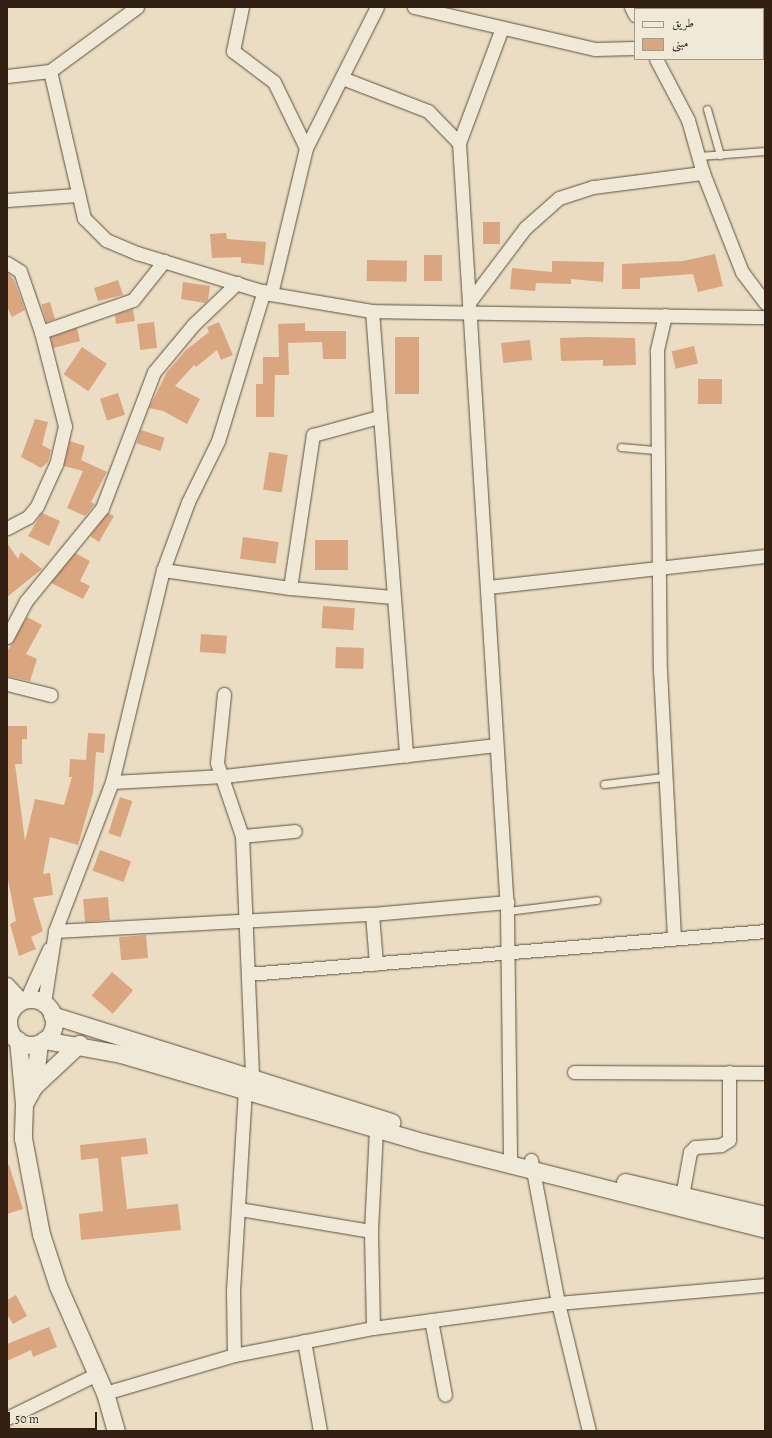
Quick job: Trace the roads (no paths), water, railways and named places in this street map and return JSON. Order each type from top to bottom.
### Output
[{"type":"street","points":[[7,76],[50,70],[137,7]]},
{"type":"street","points":[[242,7],[233,51],[274,82],[306,148]]},
{"type":"street","points":[[14,1007],[54,937],[112,782],[164,570],[188,502],[218,441],[268,293],[306,148],[377,7]]},
{"type":"street","points":[[414,7],[595,49],[634,48]]},
{"type":"street","points":[[502,28],[459,143],[471,306],[496,745],[507,906],[509,955],[510,1161]]},
{"type":"street","points":[[657,60],[688,120],[704,174],[742,272],[765,303]]},
{"type":"street","points":[[50,70],[77,196],[84,218],[96,232],[116,245],[268,293],[372,312],[471,306],[765,317]]},
{"type":"street","points":[[342,78],[428,111],[459,143]]},
{"type":"street","points":[[471,306],[525,228],[558,198],[593,187],[704,174]]},
{"type":"street","points":[[7,200],[77,196]]},
{"type":"street","points":[[41,332],[133,300],[164,261]]},
{"type":"street","points":[[7,262],[20,271],[41,332],[63,411],[63,440],[37,506],[28,517],[7,528]]},
{"type":"street","points":[[7,637],[26,602],[102,508],[154,372],[194,325],[237,283]]},
{"type":"street","points":[[372,312],[406,756]]},
{"type":"street","points":[[665,314],[656,351],[657,450],[664,777],[674,936]]},
{"type":"street","points":[[290,588],[313,435],[379,417]]},
{"type":"street","points":[[488,587],[765,556]]},
{"type":"street","points":[[164,570],[290,588],[394,597]]},
{"type":"street","points":[[7,684],[51,695]]},
{"type":"street","points":[[224,694],[217,757],[242,836],[248,974],[248,1084],[233,1291],[234,1355]]},
{"type":"street","points":[[112,782],[224,776],[496,745]]},
{"type":"street","points":[[242,836],[296,831]]},
{"type":"street","points":[[54,937],[245,921],[507,906]]},
{"type":"street","points":[[372,914],[376,964]]},
{"type":"street","points":[[248,974],[509,955],[674,936],[765,931]]},
{"type":"street","points":[[34,1086],[42,1042],[52,1030],[48,1009],[54,937]]},
{"type":"street","points":[[7,984],[14,1007],[13,1038],[24,1104],[23,1138],[41,1234],[58,1286],[105,1393],[116,1431]]},
{"type":"street","points":[[14,1007],[48,1009],[208,1070],[376,1130],[422,1137]]},
{"type":"street","points":[[13,1038],[42,1042],[79,1044],[208,1070]]},
{"type":"street","points":[[24,1104],[34,1086],[79,1044]]},
{"type":"street","points":[[574,1072],[765,1073]]},
{"type":"street","points":[[682,1196],[690,1152],[695,1147],[721,1145],[729,1140],[729,1072]]},
{"type":"street","points":[[248,1084],[422,1137],[510,1161],[682,1196],[765,1215]]},
{"type":"street","points":[[373,1328],[371,1231],[376,1130]]},
{"type":"street","points":[[532,1166],[765,1229]]},
{"type":"street","points":[[532,1166],[558,1302],[589,1431]]},
{"type":"street","points":[[239,1209],[371,1231]]},
{"type":"street","points":[[105,1393],[234,1355],[373,1328],[558,1302],[765,1285]]},
{"type":"street","points":[[431,1320],[445,1396]]},
{"type":"street","points":[[304,1341],[320,1431]]},
{"type":"street","points":[[7,1418],[97,1374]]},
{"type":"lane","points":[[707,109],[720,155]]},
{"type":"lane","points":[[699,156],[765,151]]},
{"type":"lane","points":[[621,447],[657,450]]},
{"type":"lane","points":[[604,784],[664,777]]},
{"type":"lane","points":[[507,906],[596,900]]}]
